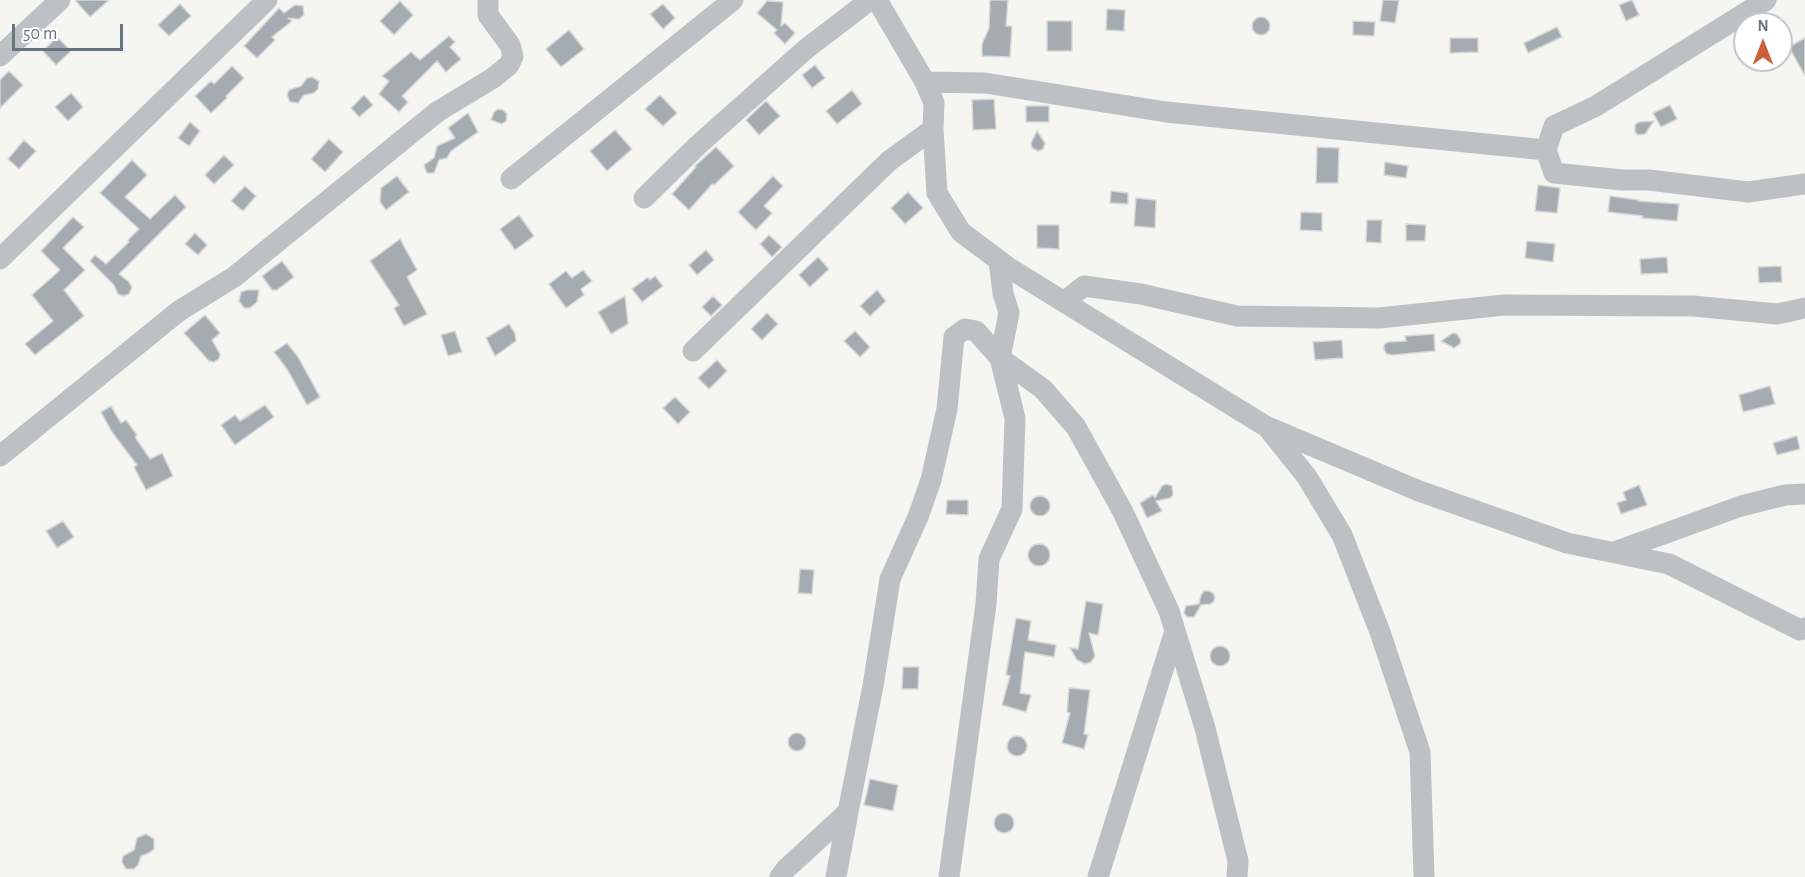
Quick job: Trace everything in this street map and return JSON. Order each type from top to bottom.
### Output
[{"type":"street","points":[[0,56],[60,0]]},
{"type":"street","points":[[0,259],[267,0]]},
{"type":"street","points":[[0,456],[179,311],[234,277],[437,112],[493,78],[509,65],[513,56],[510,45],[488,15],[488,0]]},
{"type":"street","points":[[511,178],[733,0]]},
{"type":"street","points":[[644,198],[697,146],[798,57],[870,0]]},
{"type":"street","points":[[877,0],[925,82],[934,103],[933,129],[937,193],[961,232],[999,261],[1267,426],[1419,491],[1567,543],[1669,564],[1803,630]]},
{"type":"street","points":[[1766,0],[1596,106],[1554,126],[1546,150],[1554,173],[1622,180],[1649,180],[1748,192],[1805,184]]},
{"type":"street","points":[[925,82],[985,83],[1166,112],[1546,150]]},
{"type":"street","points":[[693,351],[889,161],[933,129]]},
{"type":"street","points":[[949,877],[984,615],[989,559],[1012,510],[1015,418],[1000,358],[1009,313],[1003,294],[999,261]]},
{"type":"street","points":[[1064,302],[1084,286],[1141,294],[1237,316],[1379,318],[1504,305],[1693,306],[1777,314],[1805,308]]},
{"type":"street","points":[[836,877],[873,686],[890,579],[918,517],[931,480],[947,409],[954,337],[964,329],[976,331],[1000,358],[1042,389],[1076,428],[1123,512],[1175,631],[1205,728],[1238,861],[1237,877]]},
{"type":"street","points":[[1267,426],[1307,477],[1342,536],[1380,632],[1420,752],[1424,877]]},
{"type":"street","points":[[1614,553],[1741,506],[1785,495],[1805,494]]},
{"type":"street","points":[[1098,877],[1175,631]]},
{"type":"street","points":[[780,877],[848,812]]},
{"type":"building","points":[[75,0],[109,0],[90,17]]},
{"type":"building","points":[[990,0],[1008,0],[1006,26],[1012,26],[1010,57],[982,56],[982,44],[989,28]]},
{"type":"building","points":[[1383,0],[1399,0],[1395,23],[1380,21]]},
{"type":"building","points":[[1632,0],[1639,15],[1626,21],[1619,5]]},
{"type":"building","points":[[400,1],[413,15],[394,35],[380,21]]},
{"type":"building","points":[[767,1],[783,2],[781,26],[785,23],[795,33],[785,44],[774,33],[777,30],[757,13]]},
{"type":"building","points":[[180,4],[191,16],[169,36],[158,25]]},
{"type":"building","points":[[663,4],[675,18],[663,29],[650,14]]},
{"type":"building","points":[[295,5],[303,6],[304,15],[299,19],[288,18],[292,21],[272,37],[275,40],[257,58],[244,46],[279,8],[284,13]]},
{"type":"building","points":[[1107,9],[1125,10],[1124,31],[1106,30]]},
{"type":"building","points":[[1261,17],[1267,20],[1270,26],[1267,32],[1261,35],[1255,32],[1252,26],[1255,20]]},
{"type":"building","points":[[1047,21],[1072,21],[1072,51],[1047,51]]},
{"type":"building","points":[[1353,21],[1375,22],[1374,36],[1353,35]]},
{"type":"building","points":[[1557,27],[1562,37],[1528,53],[1524,43]]},
{"type":"building","points":[[569,30],[584,49],[561,67],[546,49]]},
{"type":"building","points":[[449,36],[455,42],[450,47],[461,59],[446,72],[437,61],[402,96],[408,102],[399,112],[379,94],[389,81],[382,76],[411,52],[420,60]]},
{"type":"building","points":[[57,37],[71,51],[56,65],[43,51]]},
{"type":"building","points":[[1450,38],[1478,38],[1478,52],[1450,53]]},
{"type":"building","points":[[1805,38],[1805,76],[1793,54],[1793,45]]},
{"type":"building","points":[[815,65],[825,78],[812,88],[802,75]]},
{"type":"building","points":[[232,66],[244,78],[211,113],[195,96],[211,81],[214,84]]},
{"type":"building","points":[[9,71],[23,85],[0,108],[0,80]]},
{"type":"building","points":[[312,77],[319,81],[318,89],[314,93],[304,95],[298,103],[290,102],[287,95],[289,90],[301,86],[307,78]]},
{"type":"building","points":[[852,90],[862,104],[837,124],[826,111]]},
{"type":"building","points":[[71,93],[83,107],[68,121],[55,107]]},
{"type":"building","points":[[364,95],[373,105],[359,117],[351,108]]},
{"type":"building","points":[[660,95],[677,113],[663,126],[645,109]]},
{"type":"building","points":[[994,99],[996,129],[973,130],[972,100]]},
{"type":"building","points":[[766,101],[780,116],[759,135],[746,120]]},
{"type":"building","points":[[1670,105],[1677,119],[1661,127],[1653,113]]},
{"type":"building","points":[[1026,106],[1049,106],[1049,122],[1026,122]]},
{"type":"building","points":[[498,109],[507,114],[506,121],[502,124],[491,120]]},
{"type":"building","points":[[468,113],[478,132],[451,151],[447,158],[439,160],[434,173],[427,173],[424,165],[434,158],[437,146],[455,138],[448,128]]},
{"type":"building","points":[[1654,121],[1645,134],[1638,135],[1635,132],[1635,125],[1639,122]]},
{"type":"building","points":[[190,122],[200,131],[189,146],[178,138]]},
{"type":"building","points":[[615,130],[632,149],[607,171],[590,151]]},
{"type":"building","points":[[1037,131],[1045,143],[1043,149],[1038,151],[1032,148],[1031,143]]},
{"type":"building","points":[[329,139],[343,152],[325,172],[311,159]]},
{"type":"building","points":[[24,140],[36,151],[19,169],[8,159]]},
{"type":"building","points":[[716,147],[734,166],[714,185],[712,184],[689,210],[672,194],[695,166]]},
{"type":"building","points":[[1317,147],[1339,148],[1338,183],[1316,183]]},
{"type":"building","points":[[224,155],[234,165],[214,184],[205,175]]},
{"type":"building","points":[[132,160],[147,175],[125,197],[150,219],[175,195],[186,207],[119,274],[132,287],[129,294],[123,296],[118,294],[114,285],[90,261],[95,255],[106,264],[139,229],[100,193]]},
{"type":"building","points":[[1385,162],[1408,166],[1406,178],[1384,175]]},
{"type":"building","points":[[397,176],[409,192],[386,210],[380,202],[381,188]]},
{"type":"building","points":[[773,176],[783,186],[764,206],[772,213],[756,230],[738,212]]},
{"type":"building","points":[[1538,185],[1560,188],[1557,213],[1535,211]]},
{"type":"building","points":[[245,186],[256,196],[243,211],[231,201]]},
{"type":"building","points":[[1111,191],[1128,193],[1128,204],[1110,203]]},
{"type":"building","points":[[908,192],[923,208],[905,224],[891,208]]},
{"type":"building","points":[[1610,196],[1679,204],[1677,221],[1608,212]]},
{"type":"building","points":[[1136,198],[1156,200],[1155,228],[1134,226]]},
{"type":"building","points":[[1301,212],[1322,213],[1322,231],[1300,230]]},
{"type":"building","points":[[519,215],[534,236],[515,250],[500,229]]},
{"type":"building","points":[[73,217],[84,227],[63,248],[85,270],[64,290],[84,316],[35,355],[25,344],[53,321],[32,295],[60,270],[41,251]]},
{"type":"building","points":[[1367,220],[1382,220],[1381,243],[1366,242]]},
{"type":"building","points":[[1406,224],[1426,225],[1425,241],[1406,241]]},
{"type":"building","points":[[1037,225],[1059,225],[1059,249],[1037,248]]},
{"type":"building","points":[[195,233],[207,245],[198,255],[185,244]]},
{"type":"building","points":[[769,235],[782,247],[772,257],[760,244]]},
{"type":"building","points":[[400,239],[417,270],[407,277],[427,314],[404,326],[394,308],[399,305],[370,261]]},
{"type":"building","points":[[1527,241],[1555,244],[1553,262],[1525,258]]},
{"type":"building","points":[[706,250],[714,260],[697,275],[689,265]]},
{"type":"building","points":[[818,257],[829,269],[810,287],[799,275]]},
{"type":"building","points":[[1667,257],[1668,273],[1641,274],[1640,259]]},
{"type":"building","points":[[282,261],[294,277],[277,290],[272,290],[262,276]]},
{"type":"building","points":[[1781,266],[1782,282],[1759,283],[1758,267]]},
{"type":"building","points":[[583,270],[592,281],[581,289],[584,295],[566,308],[549,284],[566,271],[572,278]]},
{"type":"building","points":[[655,276],[663,286],[642,302],[632,289],[648,277],[650,280]]},
{"type":"building","points":[[259,290],[257,302],[250,308],[244,308],[239,301],[241,292]]},
{"type":"building","points":[[877,290],[886,301],[870,316],[860,306]]},
{"type":"building","points":[[625,296],[628,324],[611,334],[598,312]]},
{"type":"building","points":[[713,296],[722,305],[711,316],[702,307]]},
{"type":"building","points":[[767,313],[778,324],[762,340],[751,329]]},
{"type":"building","points":[[205,315],[220,333],[212,340],[220,354],[219,359],[214,362],[209,361],[184,333]]},
{"type":"building","points":[[509,324],[515,333],[516,341],[495,356],[486,338]]},
{"type":"building","points":[[455,331],[462,352],[448,356],[441,335]]},
{"type":"building","points":[[855,331],[870,347],[860,357],[844,341]]},
{"type":"building","points":[[1453,333],[1457,334],[1461,340],[1460,344],[1454,348],[1441,341]]},
{"type":"building","points":[[1434,334],[1435,351],[1392,355],[1387,354],[1384,350],[1384,345],[1388,342],[1406,341],[1405,336]]},
{"type":"building","points":[[1342,340],[1343,358],[1315,360],[1313,342]]},
{"type":"building","points":[[287,343],[298,357],[320,397],[307,405],[287,369],[274,352]]},
{"type":"building","points":[[717,360],[727,371],[709,389],[698,378]]},
{"type":"building","points":[[1770,386],[1775,404],[1743,412],[1739,395]]},
{"type":"building","points":[[675,397],[690,412],[678,424],[663,408]]},
{"type":"building","points":[[265,405],[274,417],[235,445],[221,425],[235,415],[240,421]]},
{"type":"building","points":[[111,406],[121,423],[126,420],[150,459],[162,453],[173,476],[146,490],[134,467],[137,465],[112,432],[101,412]]},
{"type":"building","points":[[1797,436],[1800,449],[1777,455],[1773,443]]},
{"type":"building","points":[[1166,484],[1172,486],[1173,495],[1170,498],[1156,501],[1162,511],[1147,518],[1140,503],[1153,495],[1155,498],[1162,486]]},
{"type":"building","points":[[1639,485],[1647,505],[1621,514],[1617,503],[1626,500],[1623,492]]},
{"type":"building","points":[[1040,496],[1047,499],[1050,506],[1047,513],[1040,516],[1033,513],[1030,506],[1033,499]]},
{"type":"building","points":[[947,500],[968,500],[968,515],[946,514]]},
{"type":"building","points":[[63,521],[74,537],[57,548],[46,531]]},
{"type":"building","points":[[1039,544],[1047,547],[1050,555],[1047,563],[1039,566],[1031,563],[1028,555],[1031,547]]},
{"type":"building","points":[[800,569],[814,570],[812,594],[798,593]]},
{"type":"building","points":[[1204,591],[1213,593],[1214,601],[1201,605],[1194,617],[1187,617],[1184,613],[1186,606],[1199,604]]},
{"type":"building","points":[[1086,601],[1103,604],[1098,635],[1089,633],[1095,656],[1091,662],[1085,664],[1077,660],[1070,648],[1078,649]]},
{"type":"building","points":[[1016,618],[1031,621],[1028,640],[1056,645],[1054,657],[1025,652],[1020,693],[1031,695],[1026,712],[1002,705],[1010,676],[1006,675]]},
{"type":"building","points":[[1220,646],[1227,649],[1230,656],[1227,663],[1220,666],[1213,663],[1210,656],[1213,649]]},
{"type":"building","points":[[903,667],[919,667],[918,689],[902,689]]},
{"type":"building","points":[[1069,688],[1090,690],[1084,734],[1088,735],[1084,749],[1062,743],[1070,713],[1067,712]]},
{"type":"building","points":[[797,733],[803,736],[806,742],[803,748],[797,751],[791,748],[788,742],[791,736]]},
{"type":"building","points":[[1017,736],[1024,739],[1027,746],[1024,753],[1017,756],[1010,753],[1007,746],[1010,739]]},
{"type":"building","points":[[870,779],[898,785],[893,811],[864,805]]},
{"type":"building","points":[[1004,813],[1011,816],[1014,823],[1011,830],[1004,833],[997,830],[994,823],[997,816]]},
{"type":"building","points":[[146,834],[154,839],[154,849],[141,856],[134,869],[126,869],[122,862],[123,856],[134,850],[137,838]]}]
